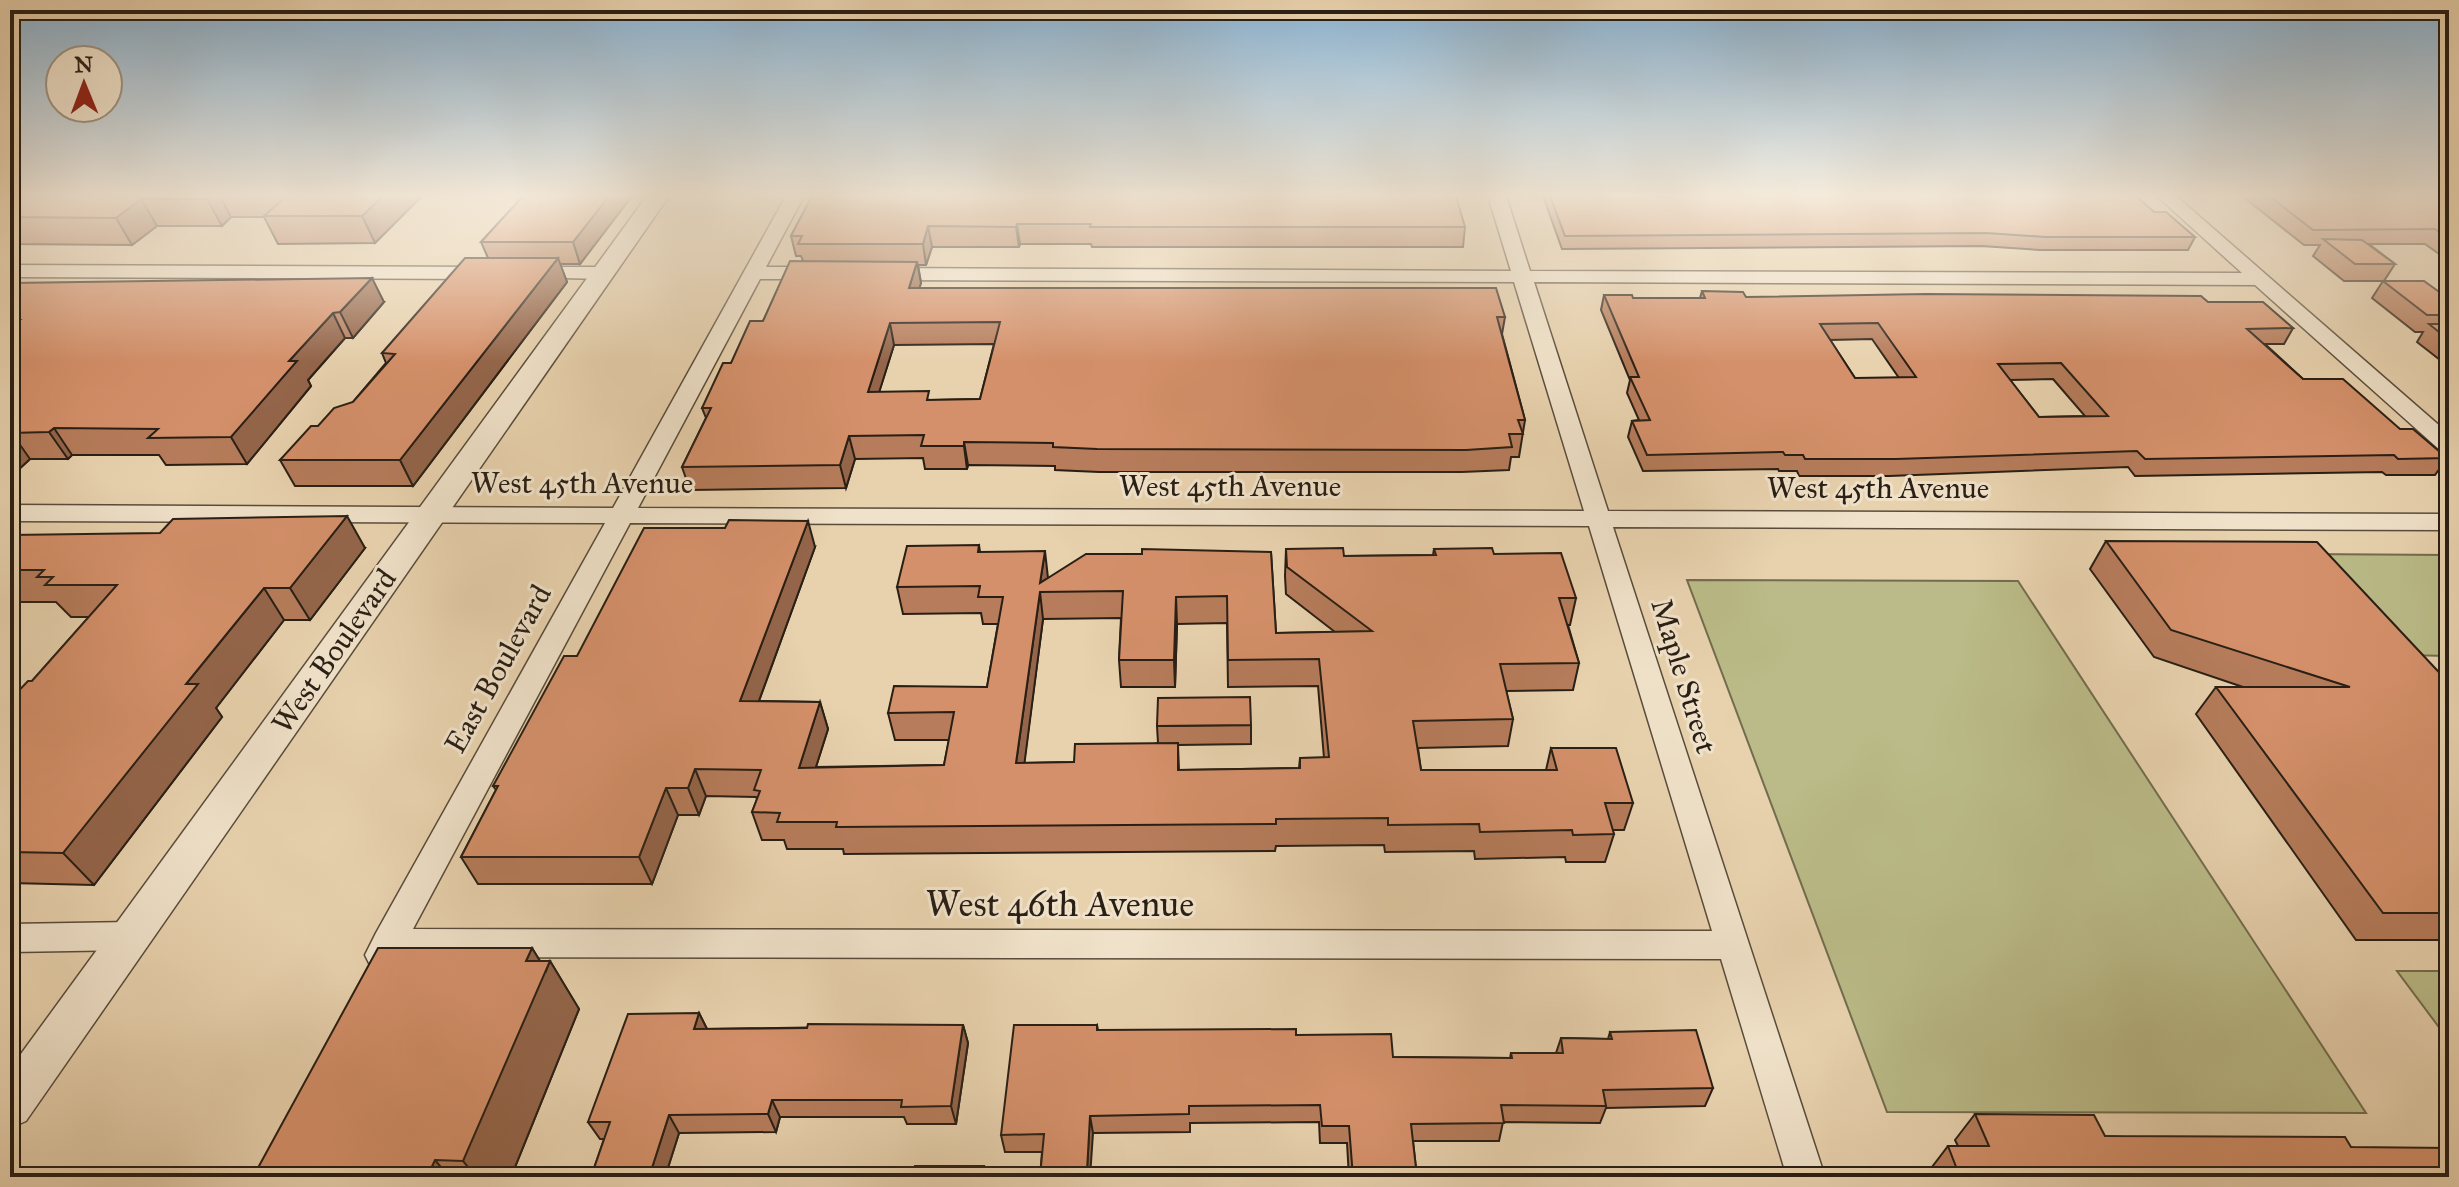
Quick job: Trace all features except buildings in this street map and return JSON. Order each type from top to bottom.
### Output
[{"type":"street","name":"West Boulevard","points":[[10,1106],[618,251]]},
{"type":"street","name":"East Boulevard","points":[[366,985],[765,251]]},
{"type":"street","name":"Maple Street","points":[[1513,251],[1806,1177]]},
{"type":"street","points":[[2228,251],[2449,446]]},
{"type":"street","points":[[10,271],[603,273]]},
{"type":"street","points":[[753,273],[834,274]]},
{"type":"street","points":[[864,274],[2259,279]]},
{"type":"street","name":"West 45th Avenue","points":[[10,513],[2449,522]]},
{"type":"street","points":[[10,938],[131,936]]},
{"type":"street","name":"West 46th Avenue","points":[[388,943],[1733,945]]},
{"type":"green space","points":[[2304,554],[2449,555],[2449,656],[2403,655]]},
{"type":"green space","points":[[1687,580],[2018,581],[2366,1113],[1887,1112]]},
{"type":"green space","points":[[2397,971],[2449,971],[2449,1038],[2447,1038]]}]
